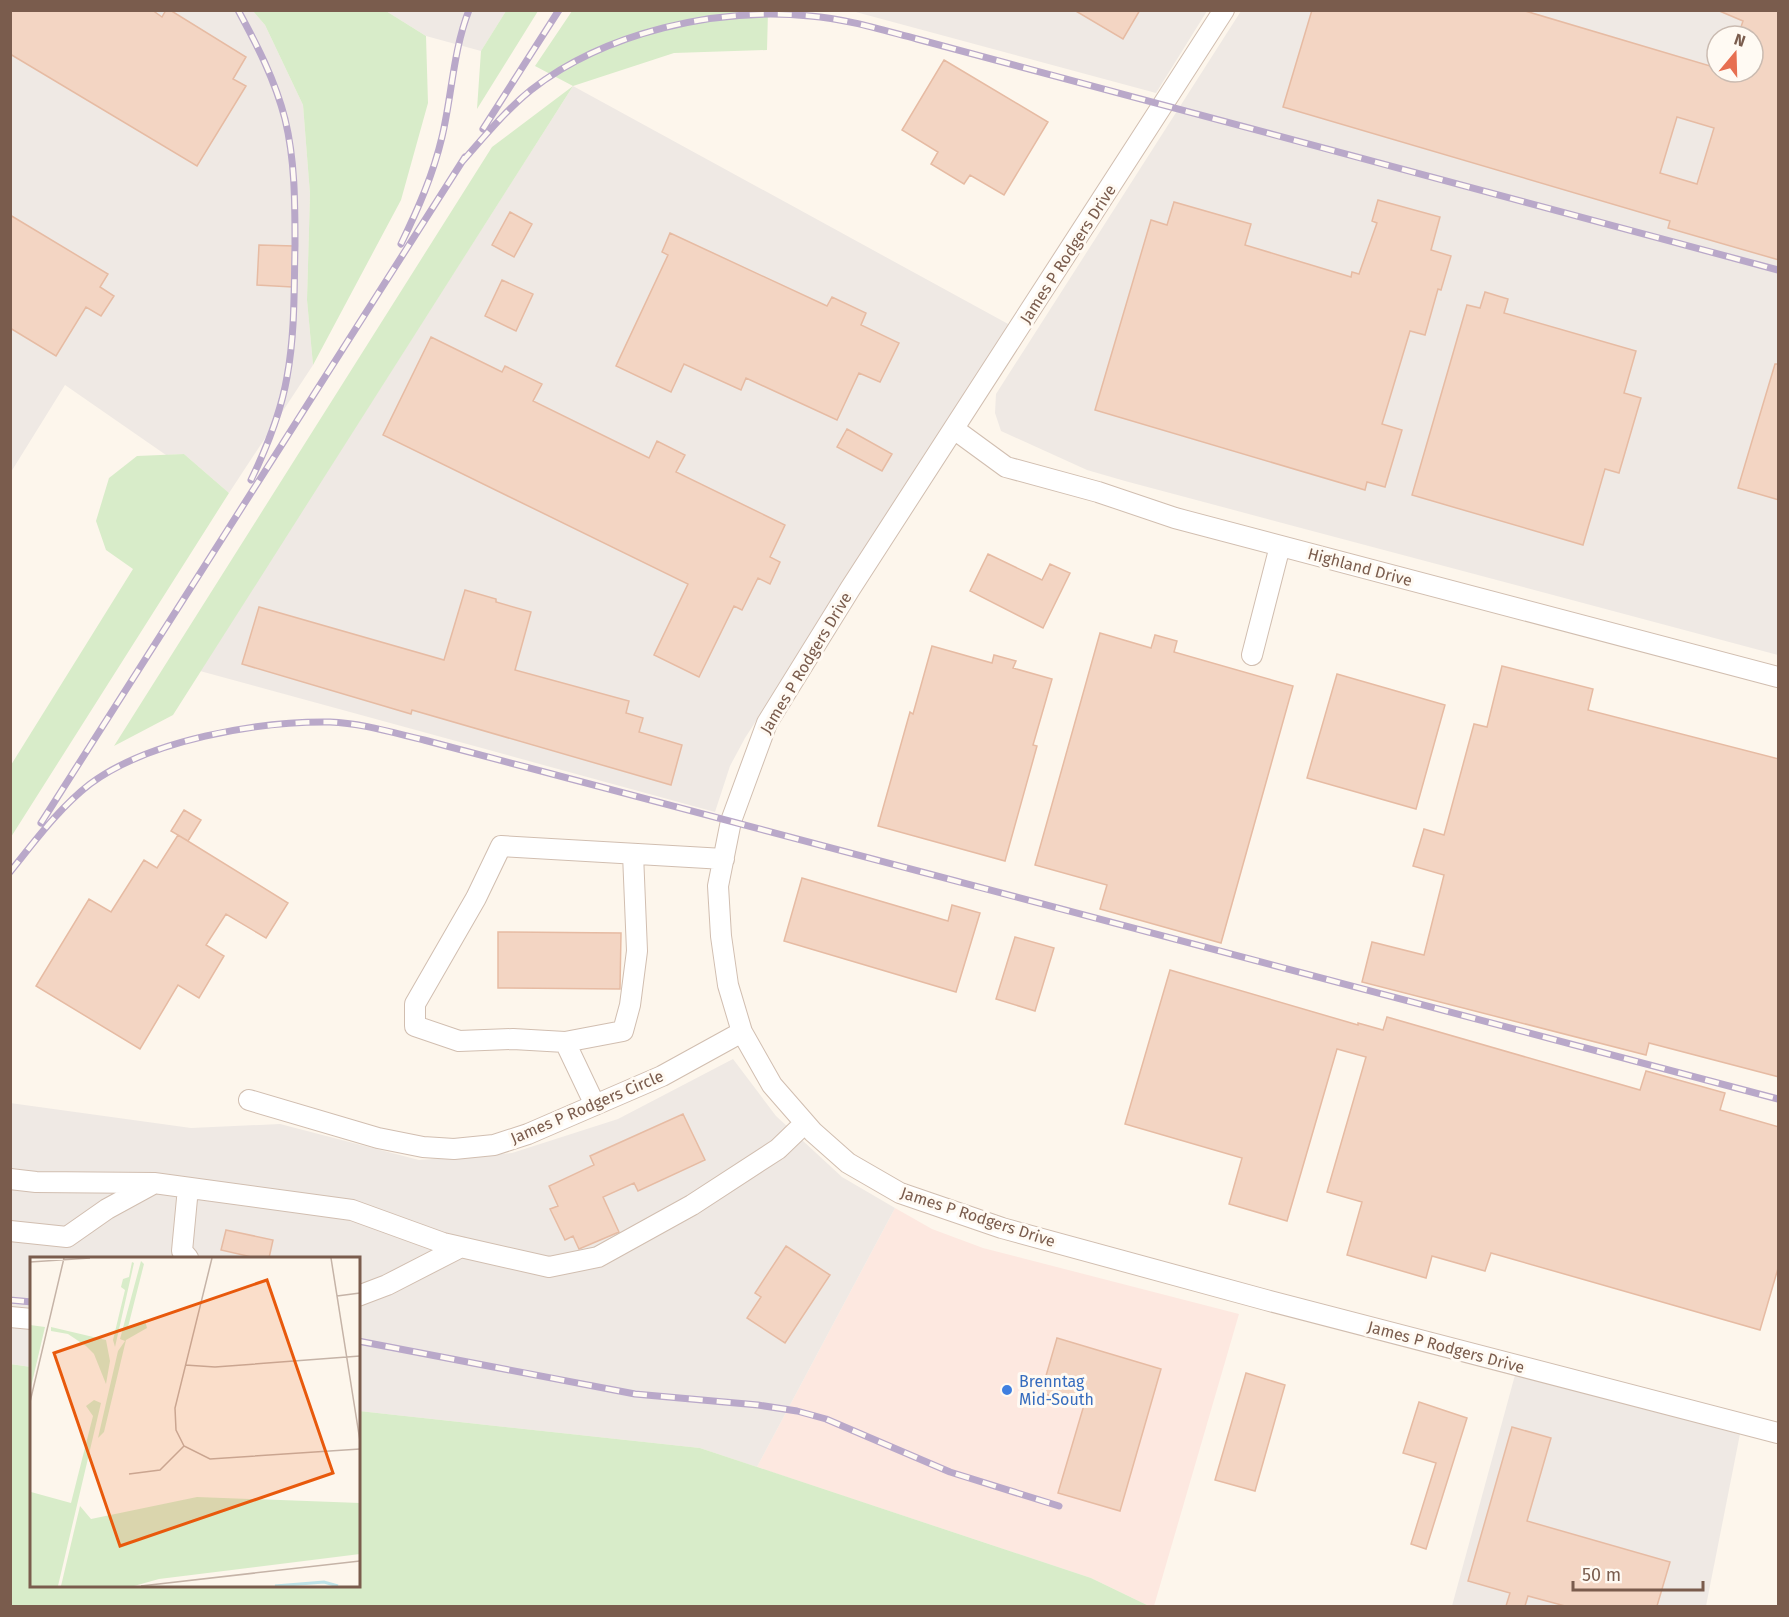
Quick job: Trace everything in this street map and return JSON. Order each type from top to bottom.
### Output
[{"type":"street","name":"James P Rodgers Drive","points":[[1224,10],[1161,106],[1118,178],[850,589],[767,723],[731,821],[718,886],[721,936],[728,985],[742,1032],[772,1085],[805,1123],[848,1163],[900,1193],[1002,1228],[1266,1300],[1779,1433]]},
{"type":"street","name":"Highland Drive","points":[[954,429],[1006,467],[1098,492],[1176,518],[1779,677]]},
{"type":"street","points":[[1252,655],[1280,546]]},
{"type":"street","points":[[633,854],[637,951],[630,1005],[623,1031],[565,1042],[513,1039],[459,1041],[415,1026],[416,1004],[476,898],[501,846],[724,859]]},
{"type":"street","name":"James P Rodgers Circle","points":[[249,1100],[378,1138],[423,1147],[454,1149],[494,1145],[528,1134],[662,1076],[742,1032]]},
{"type":"street","points":[[565,1042],[595,1105]]},
{"type":"street","points":[[10,1179],[36,1182],[154,1184],[352,1210],[443,1243],[549,1267],[598,1257],[702,1199],[778,1149],[805,1123]]},
{"type":"street","points":[[10,1231],[66,1237],[107,1209],[154,1184]]},
{"type":"street","points":[[186,1257],[183,1251],[188,1188]]},
{"type":"street","points":[[360,1295],[387,1285],[461,1247]]},
{"type":"street","points":[[10,1317],[30,1320]]},
{"type":"shaded area","points":[[11,11],[253,11],[265,25],[303,105],[310,194],[307,300],[313,365],[229,493],[184,454],[166,455],[65,385],[11,472]]},
{"type":"shaded area","points":[[386,11],[506,11],[481,51],[426,36]]},
{"type":"shaded area","points":[[852,11],[1207,11],[1156,93]]},
{"type":"shaded area","points":[[1241,11],[1778,11],[1778,655],[1087,470],[1001,431],[995,413],[996,394]]},
{"type":"shaded area","points":[[573,86],[1010,325],[745,738],[730,766],[715,812],[200,671]]},
{"type":"shaded area","points":[[733,1059],[776,1116],[842,1177],[895,1208],[757,1467],[700,1448],[360,1411],[360,1257],[30,1257],[30,1367],[11,1364],[10,1103],[191,1128],[280,1124],[419,1160],[512,1153],[618,1119]]},
{"type":"shaded area","name":"Brenntag Mid-South","points":[[895,1208],[932,1229],[983,1248],[1239,1314],[1154,1606],[1149,1606],[1091,1578],[757,1467]]},
{"type":"shaded area","points":[[1515,1375],[1740,1434],[1706,1606],[1452,1606]]},
{"type":"green space","points":[[253,11],[386,11],[426,36],[428,103],[401,200],[313,365],[307,300],[310,194],[303,105],[265,25]]},
{"type":"green space","points":[[506,11],[538,11],[477,109],[481,51]]},
{"type":"green space","points":[[572,11],[768,11],[767,50],[674,53],[573,86],[535,66]]},
{"type":"green space","points":[[573,86],[173,715],[114,746],[492,147]]},
{"type":"green space","points":[[184,454],[229,493],[11,837],[11,765],[133,569],[106,550],[96,521],[109,478],[137,456]]},
{"type":"green space","points":[[10,1364],[30,1367],[30,1587],[360,1587],[360,1411],[700,1448],[1091,1578],[1149,1606],[11,1606]]},
{"type":"building","points":[[10,10],[152,10],[162,17],[166,10],[170,10],[246,57],[233,79],[246,86],[197,166],[10,54]]},
{"type":"building","points":[[1074,10],[1140,10],[1123,39]]},
{"type":"building","points":[[1312,10],[1522,10],[1705,64],[1705,84],[1765,84],[1765,24],[1742,24],[1743,21],[1717,10],[1779,10],[1779,260],[1668,228],[1670,221],[1283,107]],"holes":[[[1677,117],[1714,128],[1697,184],[1660,173]]]},
{"type":"building","points":[[944,60],[1048,122],[1004,195],[970,175],[964,184],[931,164],[938,152],[902,130]]},
{"type":"building","points":[[1378,200],[1440,217],[1431,250],[1451,256],[1441,290],[1438,289],[1425,335],[1410,331],[1382,424],[1402,430],[1385,487],[1367,482],[1365,490],[1095,410],[1151,220],[1167,225],[1174,202],[1251,224],[1245,245],[1351,277],[1352,272],[1359,274],[1377,223],[1372,221]]},
{"type":"building","points":[[510,212],[532,224],[514,257],[492,245]]},
{"type":"building","points":[[10,215],[108,274],[100,287],[114,296],[101,316],[86,307],[56,356],[10,328]]},
{"type":"building","points":[[670,233],[827,306],[832,297],[866,313],[861,325],[899,343],[880,382],[859,373],[837,420],[746,378],[741,390],[684,364],[671,392],[616,366],[668,255],[662,252]]},
{"type":"building","points":[[259,245],[294,246],[292,287],[257,285]]},
{"type":"building","points":[[502,280],[533,294],[516,331],[485,316]]},
{"type":"building","points":[[1485,292],[1508,299],[1504,313],[1636,351],[1624,393],[1641,398],[1619,473],[1605,469],[1583,545],[1412,495],[1467,305],[1480,308]]},
{"type":"building","points":[[431,337],[502,372],[505,366],[542,384],[533,401],[649,458],[657,441],[685,455],[676,472],[785,525],[770,557],[780,562],[770,584],[758,578],[742,610],[734,606],[699,677],[654,655],[688,584],[383,435]]},
{"type":"building","points":[[1775,364],[1779,364],[1779,500],[1738,488]]},
{"type":"building","points":[[847,429],[892,454],[882,471],[837,447]]},
{"type":"building","points":[[988,554],[1042,580],[1050,564],[1070,573],[1043,628],[970,591]]},
{"type":"building","points":[[465,590],[531,612],[515,670],[629,701],[626,713],[643,718],[639,732],[682,745],[671,785],[412,710],[411,714],[242,664],[259,607],[444,660]]},
{"type":"building","points":[[1100,633],[1151,648],[1155,635],[1177,641],[1174,652],[1293,686],[1221,943],[1100,909],[1107,885],[1035,865]]},
{"type":"building","points":[[932,646],[992,663],[994,655],[1016,661],[1013,668],[1052,679],[1033,745],[1037,746],[1005,861],[878,826],[910,712],[913,714]]},
{"type":"building","points":[[1502,666],[1593,689],[1588,710],[1779,759],[1779,1077],[1649,1043],[1646,1055],[1362,982],[1372,942],[1424,955],[1444,875],[1413,866],[1424,829],[1444,835],[1474,724],[1487,727]]},
{"type":"building","points":[[1337,674],[1445,705],[1416,809],[1307,778]]},
{"type":"building","points":[[184,810],[201,820],[188,841],[171,831]]},
{"type":"building","points":[[178,835],[288,903],[266,938],[226,914],[206,945],[224,956],[199,998],[178,985],[140,1049],[36,986],[89,899],[111,912],[144,860],[157,868]]},
{"type":"building","points":[[802,878],[948,921],[952,905],[980,913],[956,992],[784,941]]},
{"type":"building","points":[[498,932],[621,933],[620,989],[498,988]]},
{"type":"building","points":[[1015,937],[1054,948],[1035,1011],[996,999]]},
{"type":"building","points":[[1170,970],[1358,1025],[1358,1023],[1383,1030],[1387,1017],[1640,1090],[1646,1071],[1725,1093],[1720,1110],[1779,1127],[1779,1265],[1760,1330],[1491,1253],[1485,1271],[1432,1256],[1426,1278],[1347,1255],[1362,1202],[1327,1192],[1366,1057],[1337,1049],[1287,1221],[1229,1204],[1242,1158],[1125,1124]]},
{"type":"building","points":[[683,1114],[705,1160],[638,1191],[634,1183],[603,1197],[619,1232],[579,1249],[573,1236],[565,1240],[550,1209],[558,1206],[549,1186],[594,1165],[590,1156]]},
{"type":"building","points":[[226,1230],[273,1240],[269,1257],[252,1257],[221,1250]]},
{"type":"building","points":[[786,1246],[830,1275],[785,1343],[747,1318],[761,1297],[755,1293]]},
{"type":"building","points":[[1057,1338],[1161,1369],[1120,1511],[1058,1493],[1084,1405],[1041,1393]]},
{"type":"building","points":[[1246,1373],[1285,1385],[1255,1491],[1215,1480]]},
{"type":"building","points":[[1419,1402],[1467,1418],[1426,1549],[1411,1544],[1436,1463],[1403,1453]]},
{"type":"building","points":[[1512,1427],[1551,1438],[1527,1521],[1670,1562],[1657,1606],[1565,1606],[1528,1596],[1525,1606],[1506,1606],[1510,1593],[1468,1581]]},
{"type":"railway","points":[[238,10],[265,63],[281,105],[291,150],[294,197],[294,295],[290,361],[277,416],[251,480]]},
{"type":"railway","points":[[401,244],[434,165],[445,121],[459,41],[469,10]]},
{"type":"railway","points":[[483,129],[559,10]]},
{"type":"railway","points":[[461,163],[521,98],[560,70],[593,53],[627,39],[700,20],[774,14],[810,16],[878,29],[1778,270]]},
{"type":"railway","points":[[41,823],[465,157]]},
{"type":"railway","points":[[10,872],[48,825],[79,793],[114,769],[142,756],[205,736],[270,725],[330,722],[354,724],[424,740],[1778,1099]]},
{"type":"railway","points":[[10,1300],[30,1302]]},
{"type":"railway","points":[[360,1341],[635,1394],[758,1405],[797,1411],[826,1419],[950,1472],[1059,1506]]},
{"type":"place","name":"Brenntag Mid-South","points":[[1007,1390]]}]
